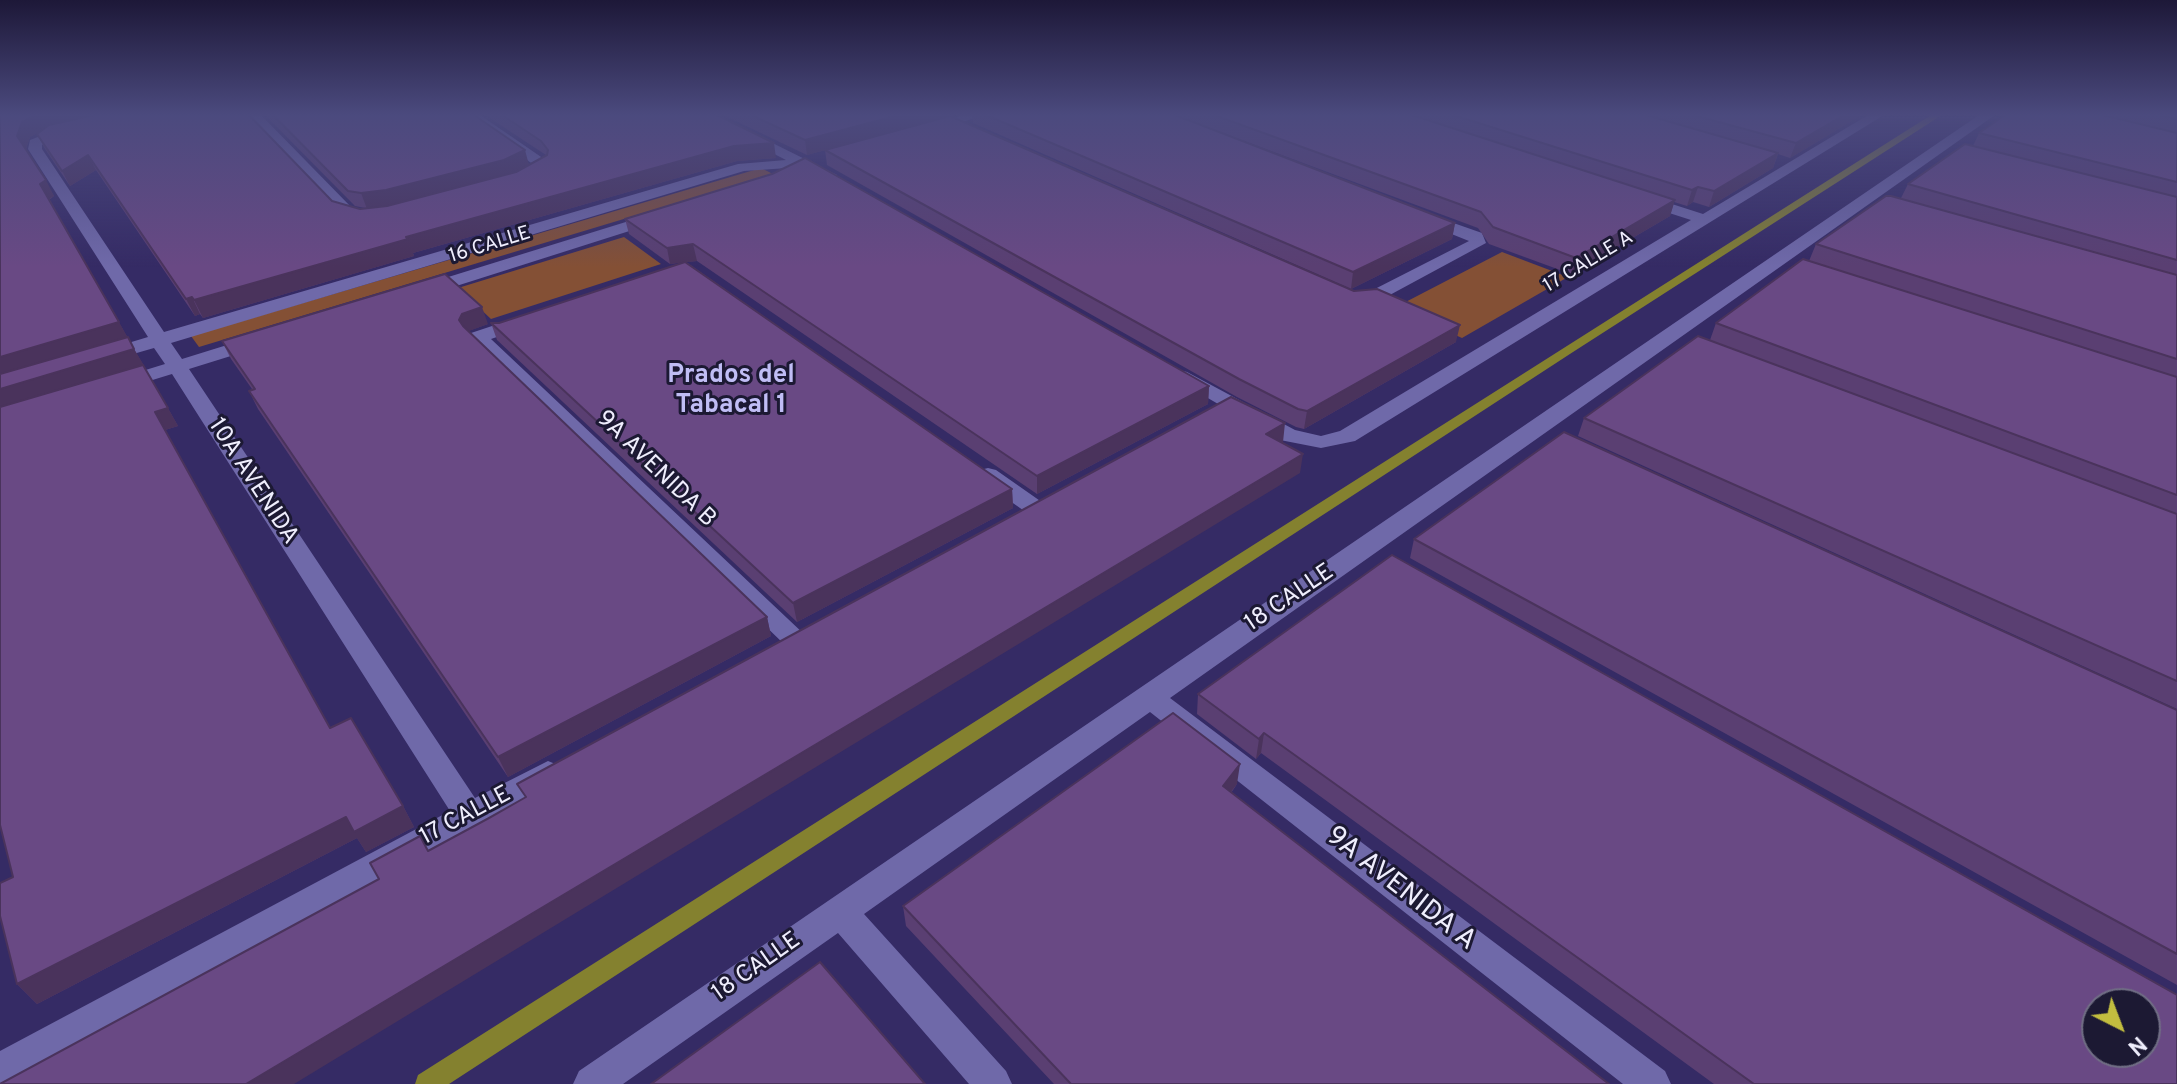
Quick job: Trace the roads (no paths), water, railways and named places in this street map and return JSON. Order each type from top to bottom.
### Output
[{"type":"street","name":"10A AVENIDA","points":[[46,166],[469,815]]},
{"type":"street","points":[[302,166],[347,212],[358,217],[378,217]]},
{"type":"street","points":[[502,185],[540,171],[542,166]]},
{"type":"street","name":"16 CALLE","points":[[87,361],[743,167],[765,166]]},
{"type":"street","name":"16 CALLE","points":[[769,183],[801,166]]},
{"type":"street","points":[[811,166],[851,187]]},
{"type":"street","name":"17 CALLE A","points":[[1229,404],[1288,435],[1321,442],[1347,436],[1703,219],[1783,166]]},
{"type":"street","name":"18 CALLE","points":[[592,1084],[1913,166]]},
{"type":"street","points":[[1627,194],[1703,219]]},
{"type":"street","points":[[1867,198],[1896,207]]},
{"type":"street","name":"16 CALLE","points":[[405,296],[678,211]]},
{"type":"street","points":[[1334,292],[1359,301],[1475,245],[1478,240],[1413,213]]},
{"type":"street","points":[[1777,260],[1807,270]]},
{"type":"street","name":"9A AVENIDA B","points":[[538,317],[478,337],[796,641]]},
{"type":"street","points":[[1669,334],[1698,345]]},
{"type":"street","points":[[104,389],[269,338]]},
{"type":"street","points":[[1161,366],[1229,404]]},
{"type":"street","points":[[1202,419],[1229,404]]},
{"type":"street","points":[[1535,428],[1563,441]]},
{"type":"street","points":[[974,465],[1038,510]]},
{"type":"street","points":[[1011,524],[1066,495]]},
{"type":"street","points":[[1365,547],[1393,562]]},
{"type":"street","points":[[769,655],[823,626]]},
{"type":"street","name":"9A AVENIDA A","points":[[1148,696],[1652,1084]]},
{"type":"street","name":"17 CALLE","points":[[0,1071],[578,757]]},
{"type":"street","points":[[839,910],[993,1084]]},
{"type":"waterway","points":[[427,1084],[1857,166]]},
{"type":"district","name":"Prados del Tabacal 1","points":[[731,392]]}]
